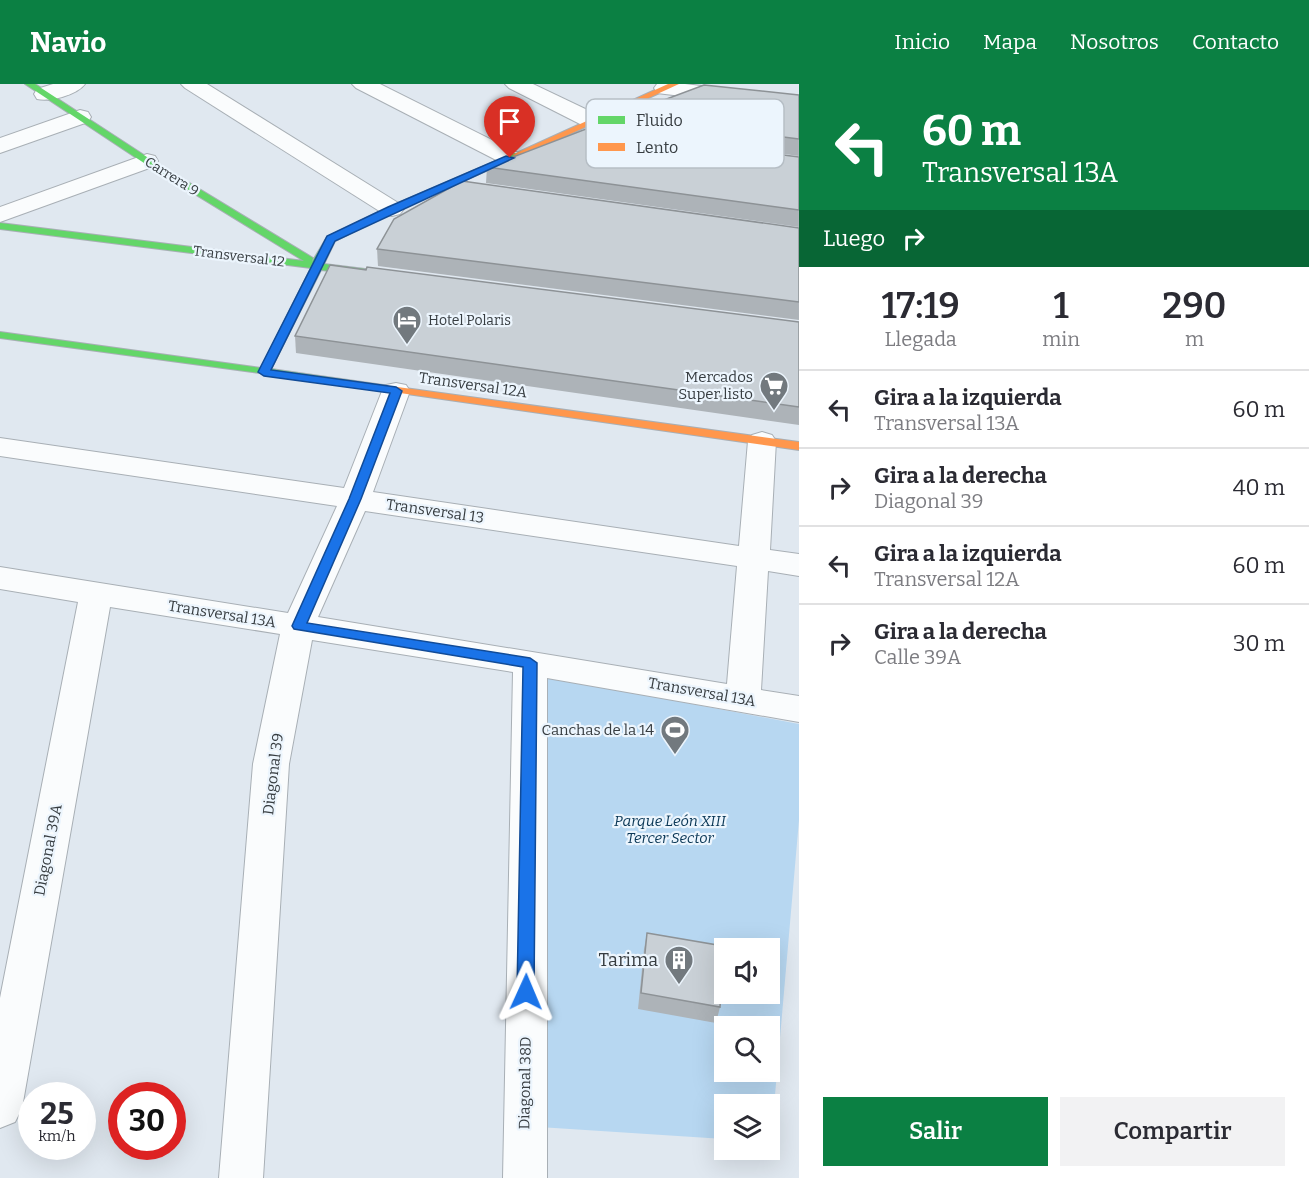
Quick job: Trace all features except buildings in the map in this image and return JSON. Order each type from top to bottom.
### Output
[{"type":"street","points":[[37,89],[74,84]]},
{"type":"street","points":[[192,84],[392,209]]},
{"type":"street","points":[[363,84],[510,158]]},
{"type":"street","points":[[516,84],[586,124]]},
{"type":"street","points":[[648,99],[670,86],[758,99]]},
{"type":"street","name":"Carrera 9","points":[[37,89],[318,266]]},
{"type":"street","points":[[784,103],[799,105]]},
{"type":"street","points":[[0,146],[80,117]]},
{"type":"street","points":[[264,372],[331,239],[392,209],[564,134],[586,131]]},
{"type":"street","points":[[0,215],[147,160]]},
{"type":"street","points":[[446,187],[482,192]]},
{"type":"street","name":"Transversal 12","points":[[0,226],[388,275]]},
{"type":"street","name":"Transversal 12A","points":[[0,335],[799,446]]},
{"type":"street","name":"Diagonal 39","points":[[241,1178],[271,764],[298,626],[355,499],[396,391]]},
{"type":"street","points":[[743,698],[762,441]]},
{"type":"street","name":"Transversal 13","points":[[0,447],[799,565]]},
{"type":"street","name":"Transversal 13A","points":[[0,578],[530,663],[799,709]]},
{"type":"street","name":"Diagonal 39A","points":[[0,1108],[96,593]]},
{"type":"street","name":"Diagonal 38D","points":[[525,1178],[530,663]]},
{"type":"green space","name":"Parque León XIII Tercer Sector","points":[[543,676],[799,724],[799,820],[780,1038],[780,1016],[714,1016],[714,1082],[776,1082],[775,1094],[714,1094],[714,1138],[539,1127]]},
{"type":"traffic: fast","points":[[29,84],[147,161],[309,260]]},
{"type":"traffic: fast","points":[[264,372],[331,239],[392,209],[517,155]]},
{"type":"traffic: fast","points":[[0,226],[373,273]]},
{"type":"traffic: fast","points":[[0,335],[383,388]]},
{"type":"traffic: slow","points":[[642,99],[675,84]]},
{"type":"traffic: slow","points":[[517,155],[586,124]]},
{"type":"traffic: slow","points":[[383,388],[799,446]]},
{"type":"place","name":"Hotel Polaris","points":[[407,346]]},
{"type":"place","name":"Mercados Super listo","points":[[774,412]]},
{"type":"place","name":"Canchas de la 14","points":[[675,756]]},
{"type":"place","name":"Tarima","points":[[679,986]]},
{"type":"route","points":[[510,158],[392,209],[331,239],[264,372],[396,391],[355,499],[298,626],[530,663],[526,992]]}]
